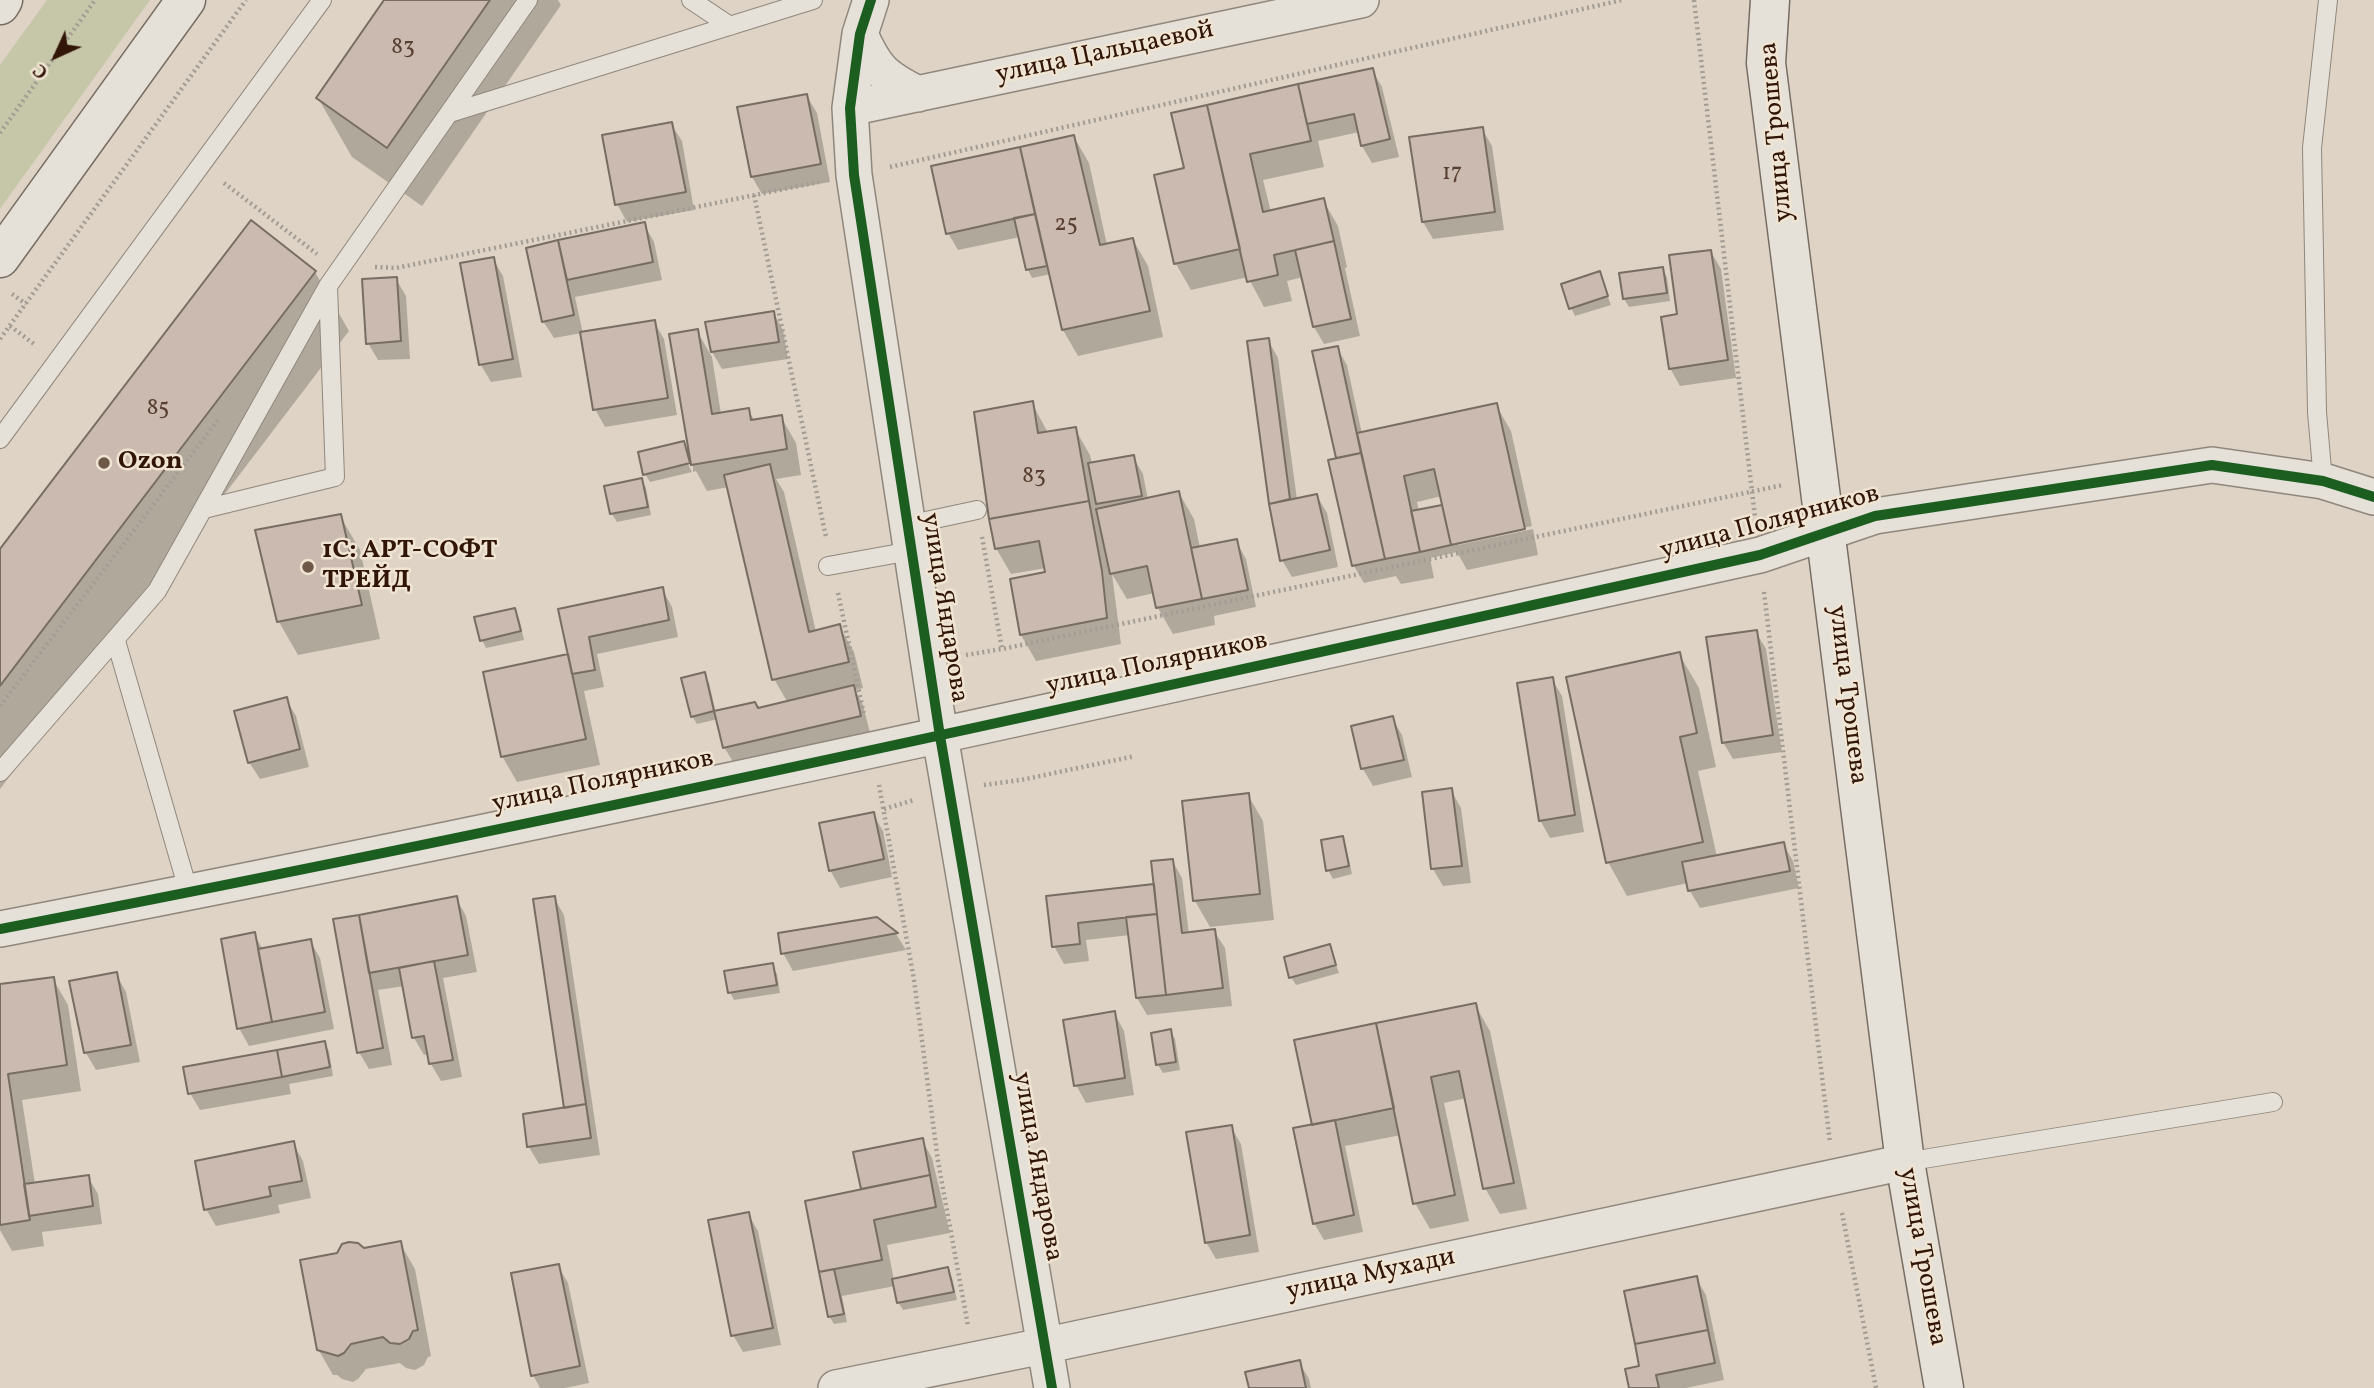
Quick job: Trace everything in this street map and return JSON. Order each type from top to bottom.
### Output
[{"type":"street","points":[[0,5],[3,0]]},
{"type":"street","points":[[0,258],[186,0]]},
{"type":"street","name":"улица Яндарова","points":[[871,0],[860,34],[850,108],[853,175],[940,736],[1052,1388]]},
{"type":"street","name":"улица Цальцаевой","points":[[850,108],[1361,0]]},
{"type":"street","name":"улица Трошева","points":[[1770,0],[1766,63],[1818,478],[1905,1162],[1944,1388]]},
{"type":"street","points":[[860,34],[872,60],[892,81],[918,94]]},
{"type":"street","name":"улица Полярников","points":[[0,929],[189,893],[940,736],[1760,555],[1875,516],[2212,465],[2323,481],[2374,497]]},
{"type":"street","name":"улица Мухади","points":[[836,1388],[1905,1162]]},
{"type":"lane","points":[[0,439],[322,0]]},
{"type":"lane","points":[[0,772],[158,591],[328,286],[528,0]]},
{"type":"lane","points":[[691,0],[730,26]]},
{"type":"lane","points":[[450,114],[813,0]]},
{"type":"lane","points":[[2323,481],[2317,412],[2312,148],[2328,0]]},
{"type":"lane","points":[[204,509],[335,477],[328,286]]},
{"type":"lane","points":[[828,566],[909,538],[977,510]]},
{"type":"lane","points":[[116,641],[189,893]]},
{"type":"lane","points":[[1905,1162],[2273,1102]]},
{"type":"path","points":[[0,133],[95,0]]},
{"type":"path","points":[[0,339],[246,0]]},
{"type":"path","points":[[201,165],[325,260],[342,267],[396,268],[853,175],[1622,0]]},
{"type":"path","points":[[1694,0],[1835,1177],[1876,1388]]},
{"type":"path","points":[[0,706],[220,417]]},
{"type":"path","points":[[928,661],[1002,649],[1818,478]]},
{"type":"path","points":[[977,510],[1002,649]]},
{"type":"path","points":[[884,809],[949,790],[1021,780],[1135,756]]},
{"type":"green space","points":[[47,0],[150,0],[0,209],[0,65]]},
{"type":"building","points":[[384,0],[490,0],[387,148],[316,98]]},
{"type":"building","points":[[1373,68],[1390,139],[1361,146],[1354,114],[1307,124],[1298,84]]},
{"type":"building","points":[[1298,84],[1311,141],[1250,154],[1263,212],[1324,198],[1334,241],[1274,255],[1278,275],[1247,282],[1207,105]]},
{"type":"building","points":[[807,94],[821,164],[751,177],[737,107]]},
{"type":"building","points":[[1207,105],[1240,249],[1174,264],[1154,175],[1184,168],[1171,113]]},
{"type":"building","points":[[672,122],[686,192],[615,205],[602,135]]},
{"type":"building","points":[[1483,127],[1495,212],[1422,222],[1409,137]]},
{"type":"building","points":[[1074,135],[1100,245],[1133,238],[1150,311],[1062,330],[1020,147]]},
{"type":"building","points":[[1020,147],[1035,214],[946,234],[931,166]]},
{"type":"building","points":[[1035,214],[1047,266],[1026,270],[1014,218]]},
{"type":"building","points":[[251,220],[316,271],[0,686],[0,549]]},
{"type":"building","points":[[645,222],[653,262],[567,280],[558,240]]},
{"type":"building","points":[[558,240],[574,315],[542,322],[526,248]]},
{"type":"building","points":[[1334,241],[1351,319],[1313,327],[1295,250]]},
{"type":"building","points":[[1711,250],[1728,360],[1669,369],[1661,317],[1677,314],[1669,255]]},
{"type":"building","points":[[494,257],[513,359],[479,365],[460,263]]},
{"type":"building","points":[[1663,267],[1667,293],[1623,299],[1619,273]]},
{"type":"building","points":[[1600,271],[1608,296],[1569,309],[1561,284]]},
{"type":"building","points":[[397,277],[401,341],[366,344],[362,279]]},
{"type":"building","points":[[774,311],[779,342],[711,352],[705,322]]},
{"type":"building","points":[[655,320],[668,398],[593,410],[580,332]]},
{"type":"building","points":[[698,329],[712,414],[749,408],[751,420],[782,415],[787,449],[691,465],[669,334]]},
{"type":"building","points":[[1269,338],[1290,499],[1269,504],[1247,341]]},
{"type":"building","points":[[1338,346],[1361,453],[1336,458],[1312,351]]},
{"type":"building","points":[[1033,401],[1038,433],[1076,427],[1089,501],[989,519],[974,412]]},
{"type":"building","points":[[1497,403],[1525,529],[1451,545],[1434,469],[1404,476],[1420,552],[1385,559],[1357,433]]},
{"type":"building","points":[[684,441],[690,463],[643,475],[638,452]]},
{"type":"building","points":[[1361,453],[1385,559],[1352,566],[1328,460]]},
{"type":"building","points":[[1134,455],[1142,496],[1096,504],[1088,463]]},
{"type":"building","points":[[770,464],[809,632],[840,624],[849,662],[772,680],[724,475]]},
{"type":"building","points":[[642,478],[648,507],[610,514],[604,486]]},
{"type":"building","points":[[1179,491],[1202,599],[1156,608],[1147,566],[1110,574],[1096,509]]},
{"type":"building","points":[[1317,494],[1330,550],[1280,561],[1269,504]]},
{"type":"building","points":[[1089,501],[1102,571],[1107,618],[1020,635],[1010,579],[1045,572],[1039,541],[995,549],[989,519]]},
{"type":"building","points":[[1442,505],[1451,545],[1420,552],[1411,511]]},
{"type":"building","name":"1С: АРТ-СОФТ ТРЕЙД","points":[[341,514],[362,605],[277,622],[255,530]]},
{"type":"building","points":[[1237,539],[1248,590],[1202,599],[1191,548]]},
{"type":"building","points":[[663,587],[669,620],[589,637],[595,670],[572,674],[558,609]]},
{"type":"building","points":[[515,608],[521,631],[480,641],[474,617]]},
{"type":"building","points":[[1757,630],[1773,735],[1722,743],[1706,637]]},
{"type":"building","points":[[1680,652],[1697,733],[1680,737],[1703,842],[1606,863],[1566,677]]},
{"type":"building","points":[[568,654],[586,739],[501,757],[483,672]]},
{"type":"building","points":[[705,672],[714,711],[691,717],[681,678]]},
{"type":"building","points":[[1553,677],[1575,815],[1539,821],[1517,683]]},
{"type":"building","points":[[854,685],[861,716],[723,748],[714,711],[755,702],[758,708]]},
{"type":"building","points":[[287,697],[300,749],[248,763],[234,711]]},
{"type":"building","points":[[1393,716],[1404,760],[1361,769],[1351,726]]},
{"type":"building","points":[[1452,788],[1462,866],[1431,869],[1422,792]]},
{"type":"building","points":[[1249,793],[1260,894],[1193,901],[1182,801]]},
{"type":"building","points":[[874,812],[884,859],[829,871],[819,823]]},
{"type":"building","points":[[1343,836],[1349,866],[1326,871],[1321,840]]},
{"type":"building","points":[[1784,842],[1790,871],[1688,891],[1682,862]]},
{"type":"building","points":[[1173,859],[1182,933],[1215,929],[1223,988],[1166,995],[1151,861]]},
{"type":"building","points":[[1154,884],[1157,914],[1078,923],[1080,944],[1052,947],[1046,896]]},
{"type":"building","points":[[457,896],[468,955],[369,973],[359,915]]},
{"type":"building","points":[[555,896],[586,1104],[564,1108],[533,899]]},
{"type":"building","points":[[1157,914],[1166,995],[1136,998],[1126,917]]},
{"type":"building","points":[[359,915],[383,1048],[357,1053],[333,919]]},
{"type":"building","points":[[877,917],[898,933],[781,954],[778,933]]},
{"type":"building","points":[[255,932],[272,1022],[237,1029],[221,939]]},
{"type":"building","points":[[311,939],[325,1012],[272,1022],[258,949]]},
{"type":"building","points":[[1330,944],[1336,965],[1289,978],[1284,957]]},
{"type":"building","points":[[434,961],[453,1060],[429,1064],[424,1036],[412,1038],[399,968]]},
{"type":"building","points":[[773,963],[777,985],[728,993],[724,971]]},
{"type":"building","points":[[117,972],[131,1045],[84,1053],[69,981]]},
{"type":"building","points":[[54,977],[67,1065],[8,1074],[30,1220],[0,1225],[0,984]]},
{"type":"building","points":[[1476,1003],[1514,1183],[1483,1189],[1459,1071],[1431,1077],[1455,1195],[1413,1204],[1376,1023]]},
{"type":"building","points":[[1115,1011],[1125,1078],[1074,1086],[1063,1020]]},
{"type":"building","points":[[1376,1023],[1394,1108],[1312,1125],[1294,1040]]},
{"type":"building","points":[[1171,1029],[1176,1062],[1156,1065],[1151,1033]]},
{"type":"building","points":[[325,1041],[330,1067],[282,1077],[277,1050]]},
{"type":"building","points":[[277,1050],[282,1077],[188,1094],[183,1067]]},
{"type":"building","points":[[586,1104],[591,1138],[527,1147],[523,1114]]},
{"type":"building","points":[[1335,1120],[1354,1215],[1313,1224],[1293,1128]]},
{"type":"building","points":[[1232,1125],[1250,1235],[1205,1243],[1186,1132]]},
{"type":"building","points":[[923,1138],[930,1175],[861,1189],[853,1152]]},
{"type":"building","points":[[294,1141],[302,1181],[269,1187],[271,1196],[204,1210],[195,1161]]},
{"type":"building","points":[[89,1175],[93,1206],[29,1216],[24,1184]]},
{"type":"building","points":[[930,1175],[936,1207],[874,1220],[882,1260],[819,1272],[805,1201]]},
{"type":"building","points":[[749,1212],[773,1328],[731,1336],[708,1220]]},
{"type":"building","points":[[401,1241],[418,1330],[413,1331],[409,1339],[400,1344],[390,1343],[383,1337],[351,1344],[338,1356],[317,1350],[300,1260],[337,1253],[342,1244],[349,1242],[358,1243],[364,1248]]},
{"type":"building","points":[[559,1264],[580,1366],[531,1376],[511,1273]]},
{"type":"building","points":[[948,1267],[954,1292],[897,1303],[892,1279]]},
{"type":"building","points":[[834,1269],[844,1314],[828,1317],[819,1272]]},
{"type":"building","points":[[1697,1276],[1708,1330],[1635,1344],[1624,1291]]},
{"type":"building","points":[[1708,1330],[1715,1363],[1656,1375],[1659,1388],[1629,1388],[1625,1369],[1639,1366],[1635,1344]]},
{"type":"building","points":[[1300,1360],[1306,1388],[1249,1388],[1245,1372]]},
{"type":"cycle path","points":[[871,0],[860,34],[850,108],[854,175],[940,736],[1052,1388]]},
{"type":"cycle path","points":[[0,929],[661,795],[1321,652],[1760,555],[1875,516],[2212,465],[2323,481],[2374,497]]},
{"type":"place","name":"Ozon","points":[[104,463]]},
{"type":"place","name":"1С: АРТ-СОФТ ТРЕЙД","points":[[308,567]]}]
